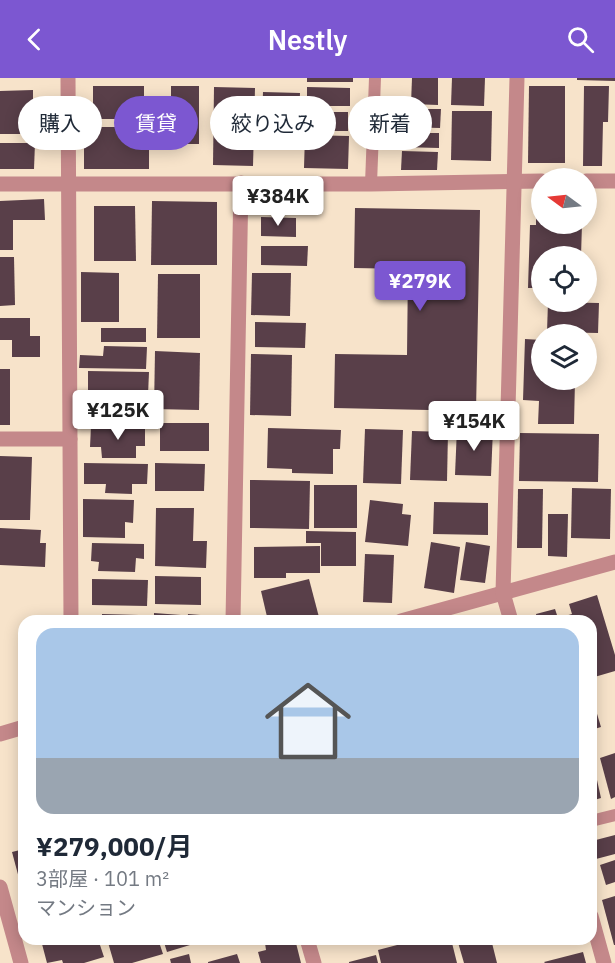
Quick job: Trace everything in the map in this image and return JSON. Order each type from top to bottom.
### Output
[{"type":"street","points":[[68,78],[71,615]]},
{"type":"street","points":[[509,615],[503,593],[517,78]]},
{"type":"street","points":[[0,184],[371,184],[531,181]]},
{"type":"street","points":[[597,181],[615,181]]},
{"type":"street","points":[[233,615],[241,183]]},
{"type":"street","points":[[0,439],[70,439]]},
{"type":"street","points":[[423,615],[615,562]]},
{"type":"street","points":[[0,734],[18,729]]},
{"type":"street","points":[[0,887],[21,963]]},
{"type":"street","points":[[597,938],[604,963]]},
{"type":"street","points":[[310,945],[314,963]]},
{"type":"lane","points":[[371,184],[375,78]]},
{"type":"lane","points":[[597,820],[615,815]]},
{"type":"building","points":[[307,78],[353,78],[353,82],[307,82]]},
{"type":"building","points":[[412,78],[438,78],[438,105],[432,105],[432,96],[411,96]]},
{"type":"building","points":[[452,78],[485,78],[484,106],[451,105]]},
{"type":"building","points":[[577,78],[615,78],[615,81],[577,80]]},
{"type":"building","points":[[93,86],[144,86],[144,96],[114,96],[114,119],[102,119],[102,96],[93,96]]},
{"type":"building","points":[[171,86],[199,86],[199,144],[198,96],[171,96]]},
{"type":"building","points":[[529,86],[565,86],[565,163],[528,163]]},
{"type":"building","points":[[584,86],[609,86],[608,122],[603,122],[602,166],[583,166]]},
{"type":"building","points":[[214,87],[255,88],[255,96],[214,96]]},
{"type":"building","points":[[307,87],[350,88],[348,106],[336,106],[336,96],[307,96]]},
{"type":"building","points":[[33,90],[33,96],[18,96],[18,134],[0,134],[0,91]]},
{"type":"building","points":[[263,92],[300,93],[300,96],[263,96]]},
{"type":"building","points":[[432,109],[441,109],[440,128],[432,128]]},
{"type":"building","points":[[452,111],[492,111],[491,161],[451,160]]},
{"type":"building","points":[[336,112],[348,112],[348,131],[336,131]]},
{"type":"building","points":[[102,127],[114,127],[114,150],[149,150],[149,169],[84,169],[84,150],[102,150]]},
{"type":"building","points":[[432,133],[439,133],[439,148],[432,148]]},
{"type":"building","points":[[336,136],[348,136],[348,169],[304,168],[305,150],[336,150]]},
{"type":"building","points":[[0,143],[18,143],[18,150],[35,150],[34,169],[0,169]]},
{"type":"building","points":[[213,150],[253,150],[253,166],[213,165]]},
{"type":"building","points":[[402,151],[438,152],[437,170],[401,170]]},
{"type":"building","points":[[253,195],[287,195],[286,214],[253,214]]},
{"type":"building","points":[[44,199],[45,220],[13,220],[13,250],[0,250],[0,201]]},
{"type":"building","points":[[152,201],[217,202],[217,265],[151,265]]},
{"type":"building","points":[[94,206],[135,206],[136,261],[94,261]]},
{"type":"building","points":[[355,208],[480,210],[476,411],[334,408],[335,354],[407,355],[408,269],[354,268]]},
{"type":"building","points":[[261,217],[296,218],[296,237],[261,236]]},
{"type":"building","points":[[530,225],[531,234],[582,234],[581,246],[531,246],[531,288],[528,288]]},
{"type":"building","points":[[261,246],[308,246],[307,266],[261,265]]},
{"type":"building","points":[[0,257],[14,257],[15,305],[0,306]]},
{"type":"building","points":[[81,272],[119,273],[119,322],[81,322]]},
{"type":"building","points":[[252,273],[291,273],[290,316],[251,315]]},
{"type":"building","points":[[158,274],[200,274],[200,338],[157,338]]},
{"type":"building","points":[[597,303],[599,303],[598,333],[597,324],[547,324],[548,312],[597,312]]},
{"type":"building","points":[[0,318],[30,318],[30,336],[40,336],[40,357],[12,357],[12,340],[0,340]]},
{"type":"building","points":[[255,322],[306,323],[305,348],[255,347]]},
{"type":"building","points":[[101,328],[146,328],[146,342],[101,342]]},
{"type":"building","points":[[525,339],[531,339],[531,390],[575,390],[574,424],[538,424],[539,401],[523,400]]},
{"type":"building","points":[[104,346],[147,347],[146,369],[79,368],[80,355],[103,356]]},
{"type":"building","points":[[155,351],[200,353],[199,410],[154,409]]},
{"type":"building","points":[[251,354],[292,355],[291,416],[250,415]]},
{"type":"building","points":[[0,369],[10,369],[10,425],[0,425]]},
{"type":"building","points":[[88,371],[149,372],[148,395],[88,394]]},
{"type":"building","points":[[101,397],[143,397],[143,420],[85,419],[85,409],[101,409]]},
{"type":"building","points":[[160,423],[209,423],[209,451],[160,451]]},
{"type":"building","points":[[91,426],[145,427],[145,446],[136,446],[136,458],[102,458],[101,447],[90,447]]},
{"type":"building","points":[[268,428],[341,430],[340,449],[333,449],[333,474],[292,473],[292,469],[267,468]]},
{"type":"building","points":[[457,428],[493,429],[491,476],[455,475]]},
{"type":"building","points":[[365,429],[403,430],[401,484],[363,483]]},
{"type":"building","points":[[412,431],[448,432],[447,481],[410,480]]},
{"type":"building","points":[[520,433],[599,434],[598,482],[519,481]]},
{"type":"building","points":[[0,456],[32,457],[30,520],[0,520]]},
{"type":"building","points":[[84,463],[148,464],[147,484],[132,484],[132,494],[105,493],[106,484],[84,484]]},
{"type":"building","points":[[155,463],[205,464],[204,491],[155,491]]},
{"type":"building","points":[[250,480],[310,481],[309,529],[250,528]]},
{"type":"building","points":[[314,485],[357,485],[357,528],[314,528]]},
{"type":"building","points":[[572,488],[611,489],[610,539],[571,538]]},
{"type":"building","points":[[518,489],[543,489],[542,548],[517,548]]},
{"type":"building","points":[[83,499],[134,500],[133,523],[125,522],[125,538],[83,537]]},
{"type":"building","points":[[370,500],[403,504],[402,514],[411,515],[408,546],[365,542]]},
{"type":"building","points":[[434,502],[488,503],[488,535],[433,534]]},
{"type":"building","points":[[156,508],[194,508],[193,541],[207,541],[206,568],[155,566]]},
{"type":"building","points":[[548,514],[568,514],[567,557],[548,556]]},
{"type":"building","points":[[0,528],[41,530],[40,543],[46,543],[45,567],[0,565]]},
{"type":"building","points":[[306,531],[356,532],[356,566],[321,566],[321,543],[306,543]]},
{"type":"building","points":[[431,542],[460,547],[454,593],[424,588]]},
{"type":"building","points":[[466,542],[490,546],[485,583],[460,580]]},
{"type":"building","points":[[92,543],[144,544],[144,559],[136,558],[135,572],[98,571],[99,562],[91,561]]},
{"type":"building","points":[[320,546],[320,573],[286,573],[286,578],[254,578],[254,547]]},
{"type":"building","points":[[365,554],[394,555],[392,603],[363,602]]},
{"type":"building","points":[[155,576],[201,577],[201,605],[155,604]]},
{"type":"building","points":[[92,579],[148,580],[147,606],[92,605]]},
{"type":"building","points":[[309,579],[318,615],[267,615],[261,591]]},
{"type":"building","points":[[597,595],[615,655],[615,671],[597,676],[597,615],[568,615],[572,614],[569,604]]},
{"type":"building","points":[[555,609],[557,615],[536,615],[536,614]]},
{"type":"building","points":[[154,613],[181,615],[154,615]]},
{"type":"building","points":[[597,714],[601,727],[597,728]]},
{"type":"building","points":[[615,753],[615,797],[611,799],[600,758]]},
{"type":"building","points":[[597,780],[601,798],[597,799]]},
{"type":"building","points":[[615,835],[615,854],[597,859],[597,840]]},
{"type":"building","points":[[18,850],[18,874],[12,852]]},
{"type":"building","points":[[615,860],[615,882],[606,885],[600,865]]},
{"type":"building","points":[[615,896],[615,945],[614,945],[602,900]]},
{"type":"building","points":[[42,945],[100,945],[104,957],[84,963],[63,963],[62,960],[47,963]]},
{"type":"building","points":[[109,945],[160,945],[163,954],[132,963],[114,963]]},
{"type":"building","points":[[165,945],[190,945],[167,952]]},
{"type":"building","points":[[265,945],[296,945],[301,963],[261,963],[258,952],[266,950]]},
{"type":"building","points":[[397,945],[452,945],[457,963],[381,963],[378,950]]},
{"type":"building","points":[[459,945],[492,945],[497,963],[464,963]]},
{"type":"building","points":[[583,952],[586,963],[544,962]]},
{"type":"building","points":[[189,954],[191,963],[171,963],[170,959]]},
{"type":"building","points":[[237,954],[240,963],[208,963],[208,962]]},
{"type":"building","points":[[376,955],[378,963],[349,963],[349,962]]}]
